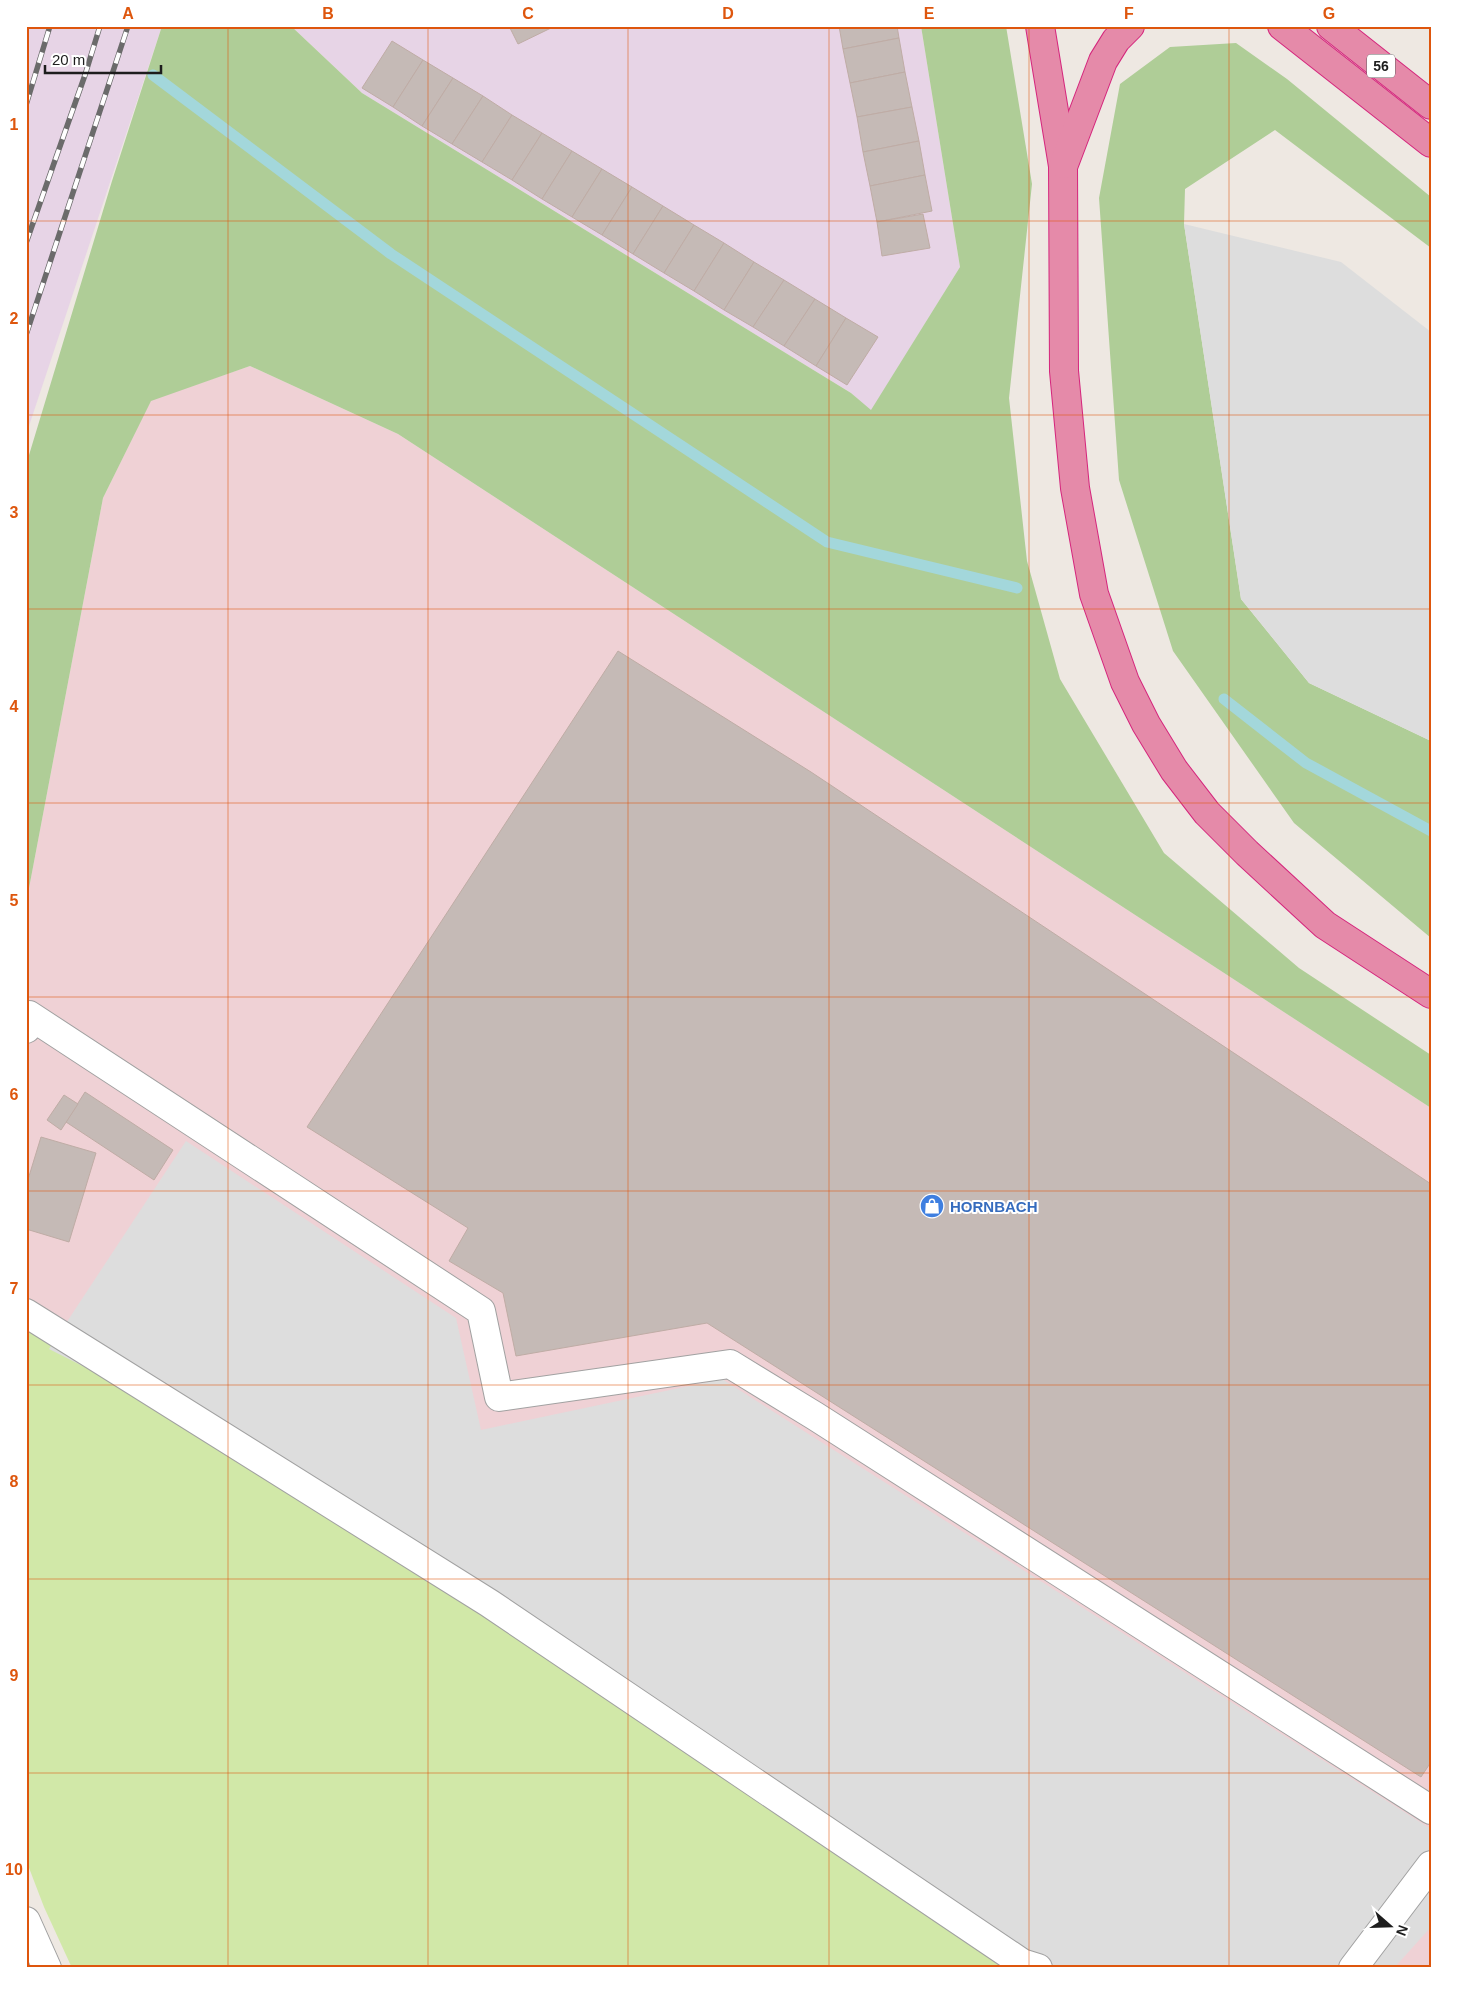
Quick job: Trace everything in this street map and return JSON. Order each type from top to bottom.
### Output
[{"type":"highway","points":[[1040,26],[1063,166],[1064,371],[1075,488],[1094,594],[1125,682],[1146,724],[1174,770],[1207,813],[1325,925],[1431,994]]},
{"type":"highway","points":[[1063,166],[1103,60],[1116,40],[1130,26]]},
{"type":"highway","points":[[1282,26],[1431,143]]},
{"type":"highway","name":"56","points":[[1331,26],[1431,105]]},
{"type":"street","points":[[28,1022],[481,1311],[499,1397],[730,1364],[815,1416],[1431,1810]]},
{"type":"street","points":[[26,1313],[489,1603],[1022,1963],[1038,1968]]},
{"type":"street","points":[[1353,1968],[1431,1865]]},
{"type":"street","points":[[26,1921],[47,1968]]},
{"type":"shaded area","points":[[26,26],[162,26],[26,435]]},
{"type":"shaded area","points":[[291,26],[921,26],[960,267],[871,411],[851,393],[362,93]]},
{"type":"shaded area","points":[[1184,224],[1341,262],[1431,332],[1431,741],[1309,683],[1241,599]]},
{"type":"shaded area","points":[[250,366],[398,434],[1431,1108],[1431,1964],[1427,1968],[1038,1968],[26,1313],[26,904],[103,498],[151,400]]},
{"type":"shaded area","points":[[186,1141],[456,1318],[481,1430],[722,1379],[1431,1829],[1431,1927],[1394,1968],[1034,1968],[235,1443],[49,1349]]},
{"type":"green space","points":[[162,26],[291,26],[362,93],[851,393],[871,410],[960,267],[921,26],[1006,26],[1032,184],[1009,398],[1027,561],[1060,679],[1164,853],[1299,968],[1431,1055],[1431,1108],[398,434],[250,366],[151,401],[103,498],[26,904],[26,465],[112,181]]},
{"type":"green space","points":[[1236,43],[1287,79],[1431,197],[1431,248],[1275,130],[1185,189],[1184,224],[1241,599],[1309,683],[1431,741],[1431,938],[1294,823],[1173,651],[1119,480],[1099,198],[1120,84],[1170,47]]},
{"type":"green space","points":[[26,1313],[1038,1968],[72,1968],[44,1907],[26,1860]]},
{"type":"building","points":[[509,26],[550,26],[551,28],[518,44]]},
{"type":"building","points":[[839,26],[897,26],[899,38],[843,49]]},
{"type":"building","points":[[899,38],[905,72],[850,83],[843,49]]},
{"type":"building","points":[[392,41],[423,60],[393,107],[362,88]]},
{"type":"building","points":[[423,60],[453,78],[422,126],[393,107]]},
{"type":"building","points":[[905,72],[912,107],[857,117],[850,83]]},
{"type":"building","points":[[453,78],[483,96],[452,144],[422,126]]},
{"type":"building","points":[[483,96],[512,115],[482,162],[452,144]]},
{"type":"building","points":[[912,107],[919,141],[863,152],[857,117]]},
{"type":"building","points":[[512,115],[542,133],[512,180],[482,162]]},
{"type":"building","points":[[542,133],[572,151],[542,199],[512,180]]},
{"type":"building","points":[[919,141],[925,175],[870,186],[863,152]]},
{"type":"building","points":[[572,151],[602,169],[572,217],[542,199]]},
{"type":"building","points":[[602,169],[632,187],[602,235],[572,217]]},
{"type":"building","points":[[925,175],[932,211],[877,222],[870,186]]},
{"type":"building","points":[[632,187],[663,206],[633,254],[602,235]]},
{"type":"building","points":[[663,206],[694,225],[664,273],[633,254]]},
{"type":"building","points":[[923,214],[930,248],[882,256],[877,222]]},
{"type":"building","points":[[694,225],[724,243],[694,291],[664,273]]},
{"type":"building","points":[[724,243],[754,262],[724,310],[694,291]]},
{"type":"building","points":[[754,262],[784,280],[753,327],[724,310]]},
{"type":"building","points":[[784,280],[815,299],[784,346],[753,327]]},
{"type":"building","points":[[815,299],[846,318],[816,366],[784,346]]},
{"type":"building","points":[[846,318],[878,337],[847,385],[816,366]]},
{"type":"building","name":"HORNBACH","points":[[618,651],[811,772],[1431,1184],[1431,1762],[1421,1777],[707,1323],[516,1356],[503,1293],[449,1261],[468,1228],[307,1127]]},
{"type":"building","points":[[85,1092],[173,1150],[154,1180],[66,1122]]},
{"type":"building","points":[[64,1095],[78,1104],[61,1130],[47,1120]]},
{"type":"building","points":[[41,1137],[96,1153],[69,1242],[26,1229],[26,1186]]},
{"type":"waterway","points":[[153,75],[391,254],[827,542],[1017,588]]},
{"type":"waterway","points":[[1224,699],[1306,763],[1431,831]]},
{"type":"railway","points":[[26,105],[50,26]]},
{"type":"railway","points":[[26,243],[85,75],[100,26]]},
{"type":"railway","points":[[26,335],[128,26]]},
{"type":"place","name":"HORNBACH","points":[[932,1206]]}]
